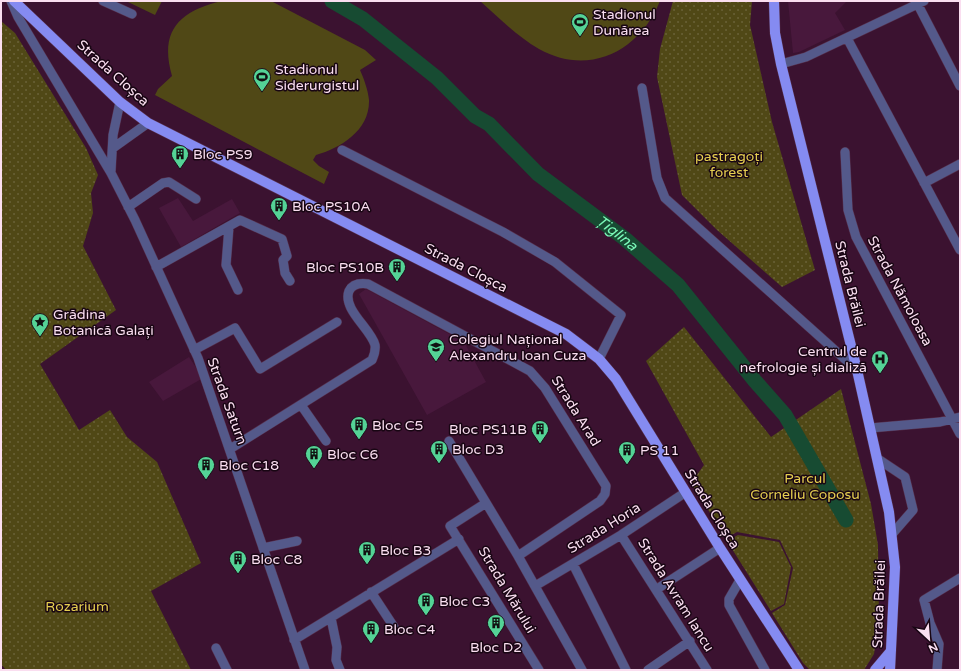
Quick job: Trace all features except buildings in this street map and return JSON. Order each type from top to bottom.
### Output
[{"type":"main road","name":"Strada Cloșca","points":[[13,1],[120,102],[148,123],[566,334],[599,359],[616,379],[740,580],[798,670]]},
{"type":"main road","name":"Strada Brăilei","points":[[774,1],[775,33],[781,64],[857,370],[878,459],[893,533],[895,567],[890,670]]},
{"type":"main road","points":[[875,670],[891,651]]},
{"type":"street","name":"Strada Saturn","points":[[13,1],[18,17],[111,173],[194,350],[230,449],[305,670]]},
{"type":"street","points":[[103,1],[132,14]]},
{"type":"street","points":[[781,64],[806,57],[919,2],[960,86]]},
{"type":"street","points":[[847,38],[960,250]]},
{"type":"street","points":[[642,88],[657,178],[665,198],[857,370]]},
{"type":"street","points":[[111,173],[113,135],[120,102]]},
{"type":"street","points":[[113,148],[148,123]]},
{"type":"street","points":[[342,150],[503,232],[555,262],[621,315],[599,359]]},
{"type":"street","name":"Strada Nămoloasa","points":[[845,152],[848,210],[856,237],[956,419],[960,434]]},
{"type":"street","points":[[924,183],[960,164]]},
{"type":"street","points":[[128,207],[163,182],[169,182],[196,199]]},
{"type":"street","points":[[156,267],[240,220],[282,239],[287,256],[283,260],[283,266],[290,281]]},
{"type":"street","points":[[228,227],[226,266],[238,290]]},
{"type":"street","name":"Strada Arad","points":[[301,405],[372,360],[375,352],[375,344],[350,306],[348,295],[351,287],[360,283],[368,284],[530,371],[545,388],[606,486],[605,494],[600,501],[518,556]]},
{"type":"street","points":[[194,350],[235,328],[260,369],[337,322]]},
{"type":"street","points":[[230,449],[301,405],[326,441]]},
{"type":"street","points":[[870,428],[956,419]]},
{"type":"street","points":[[449,441],[518,556],[582,670]]},
{"type":"street","points":[[878,459],[904,477],[913,510],[893,533]]},
{"type":"street","name":"Strada Horia","points":[[535,586],[621,535],[686,492]]},
{"type":"street","name":"Strada Mărului","points":[[486,503],[450,526],[539,670]]},
{"type":"street","name":"Strada Avram Iancu","points":[[621,535],[657,589],[707,670]]},
{"type":"street","points":[[294,640],[459,539]]},
{"type":"street","points":[[263,548],[297,541]]},
{"type":"street","points":[[657,589],[720,548]]},
{"type":"street","points":[[573,564],[626,670]]},
{"type":"street","points":[[937,670],[939,644],[930,623],[924,600],[960,578]]},
{"type":"street","points":[[740,580],[729,599],[729,605],[765,670]]},
{"type":"street","points":[[372,592],[394,627]]},
{"type":"street","points":[[331,618],[337,647],[336,660],[340,670]]},
{"type":"street","points":[[648,670],[690,642]]},
{"type":"street","points":[[216,648],[227,670]]},
{"type":"shaded area","points":[[788,1],[847,1],[835,13],[845,30],[799,52],[793,53]]},
{"type":"shaded area","points":[[178,198],[193,221],[232,199],[240,213],[181,247],[159,208]]},
{"type":"shaded area","name":"Colegiul Național Alexandru Ioan Cuza","points":[[366,289],[464,342],[486,382],[427,415],[359,294]]},
{"type":"shaded area","points":[[189,357],[203,378],[163,401],[149,382]]},
{"type":"green space","points":[[126,1],[162,1],[155,15]]},
{"type":"green space","name":"Stadionul Siderurgistul","points":[[222,1],[271,1],[365,50],[376,60],[360,70],[366,85],[369,100],[365,120],[352,136],[335,148],[316,155],[313,160],[329,172],[324,184],[155,95],[158,89],[172,76],[168,47],[171,35],[176,25],[184,17],[194,11],[207,5]]},
{"type":"green space","name":"Stadionul Dunărea","points":[[480,1],[660,1],[651,19],[640,34],[626,46],[611,54],[594,59],[576,60],[558,57],[539,49],[516,33]]},
{"type":"green space","name":"pastragoți forest","points":[[673,1],[752,1],[750,25],[772,122],[815,270],[782,287],[717,230],[682,195],[657,77],[660,49]]},
{"type":"green space","name":"Grădina Botanică Galați","points":[[1,21],[15,33],[86,148],[98,175],[91,193],[93,213],[83,246],[116,310],[40,364],[79,430],[110,410],[127,437],[157,462],[201,563],[151,591],[191,670],[6,670],[1,664]]},
{"type":"green space","name":"Parcul Corneliu Coposu","points":[[684,327],[771,437],[841,389],[871,504],[878,545],[879,620],[874,654],[864,670],[810,670],[803,663],[772,613],[785,605],[793,568],[780,540],[737,532],[726,538],[691,483],[704,465],[646,361]]},
{"type":"green space","points":[[738,535],[779,542],[791,567],[784,604],[771,611],[727,541]]},
{"type":"waterway","name":"Țiglina","points":[[332,1],[363,19],[437,78],[475,116],[489,124],[538,174],[624,238],[678,285],[755,381],[785,415],[846,520]]},
{"type":"place","name":"Stadionul Dunărea","points":[[580,37]]},
{"type":"place","name":"Stadionul Siderurgistul","points":[[262,92]]},
{"type":"place","name":"Bloc PS9","points":[[180,169]]},
{"type":"place","name":"Bloc PS10A","points":[[279,221]]},
{"type":"place","name":"Bloc PS10B","points":[[397,282]]},
{"type":"place","name":"Grădina Botanică Galați","points":[[40,337]]},
{"type":"place","name":"Colegiul Național Alexandru Ioan Cuza","points":[[436,362]]},
{"type":"place","name":"Centrul de nefrologie și dializă","points":[[880,374]]},
{"type":"place","name":"Bloc C5","points":[[359,440]]},
{"type":"place","name":"Bloc PS11B","points":[[540,444]]},
{"type":"place","name":"Bloc D3","points":[[439,464]]},
{"type":"place","name":"PS 11","points":[[627,465]]},
{"type":"place","name":"Bloc C6","points":[[314,469]]},
{"type":"place","name":"Bloc C18","points":[[206,480]]},
{"type":"place","name":"Bloc B3","points":[[367,565]]},
{"type":"place","name":"Bloc C8","points":[[238,574]]},
{"type":"place","name":"Bloc C3","points":[[426,616]]},
{"type":"place","name":"Bloc D2","points":[[496,638]]},
{"type":"place","name":"Bloc C4","points":[[371,644]]},
{"type":"park label","name":"Rozarium","points":[[77,606]]}]
